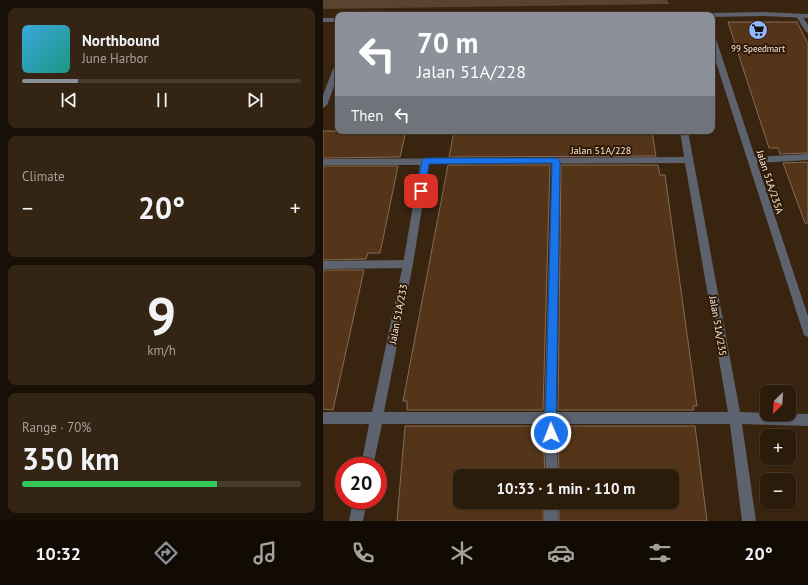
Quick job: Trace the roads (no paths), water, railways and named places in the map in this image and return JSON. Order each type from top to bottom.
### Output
[{"type":"street","points":[[715,15],[763,14],[808,16]]},
{"type":"street","points":[[799,16],[808,32]]},
{"type":"street","points":[[323,20],[335,20]]},
{"type":"street","name":"Jalan 51A/235A","points":[[715,48],[808,332]]},
{"type":"street","points":[[323,105],[331,81]]},
{"type":"street","name":"Jalan 51A/235","points":[[684,134],[735,418],[749,521]]},
{"type":"street","points":[[751,160],[808,156]]},
{"type":"street","name":"Jalan 51A/228","points":[[323,162],[688,160]]},
{"type":"street","name":"Jalan 51A/233","points":[[369,457],[408,264],[425,161]]},
{"type":"street","points":[[552,469],[550,418],[556,161]]},
{"type":"street","points":[[323,266],[408,264]]},
{"type":"street","points":[[323,418],[735,418],[808,420]]},
{"type":"street","points":[[356,521],[358,509]]},
{"type":"street","points":[[551,509],[551,521]]},
{"type":"place","name":"99 Speedmart","points":[[758,30]]}]
